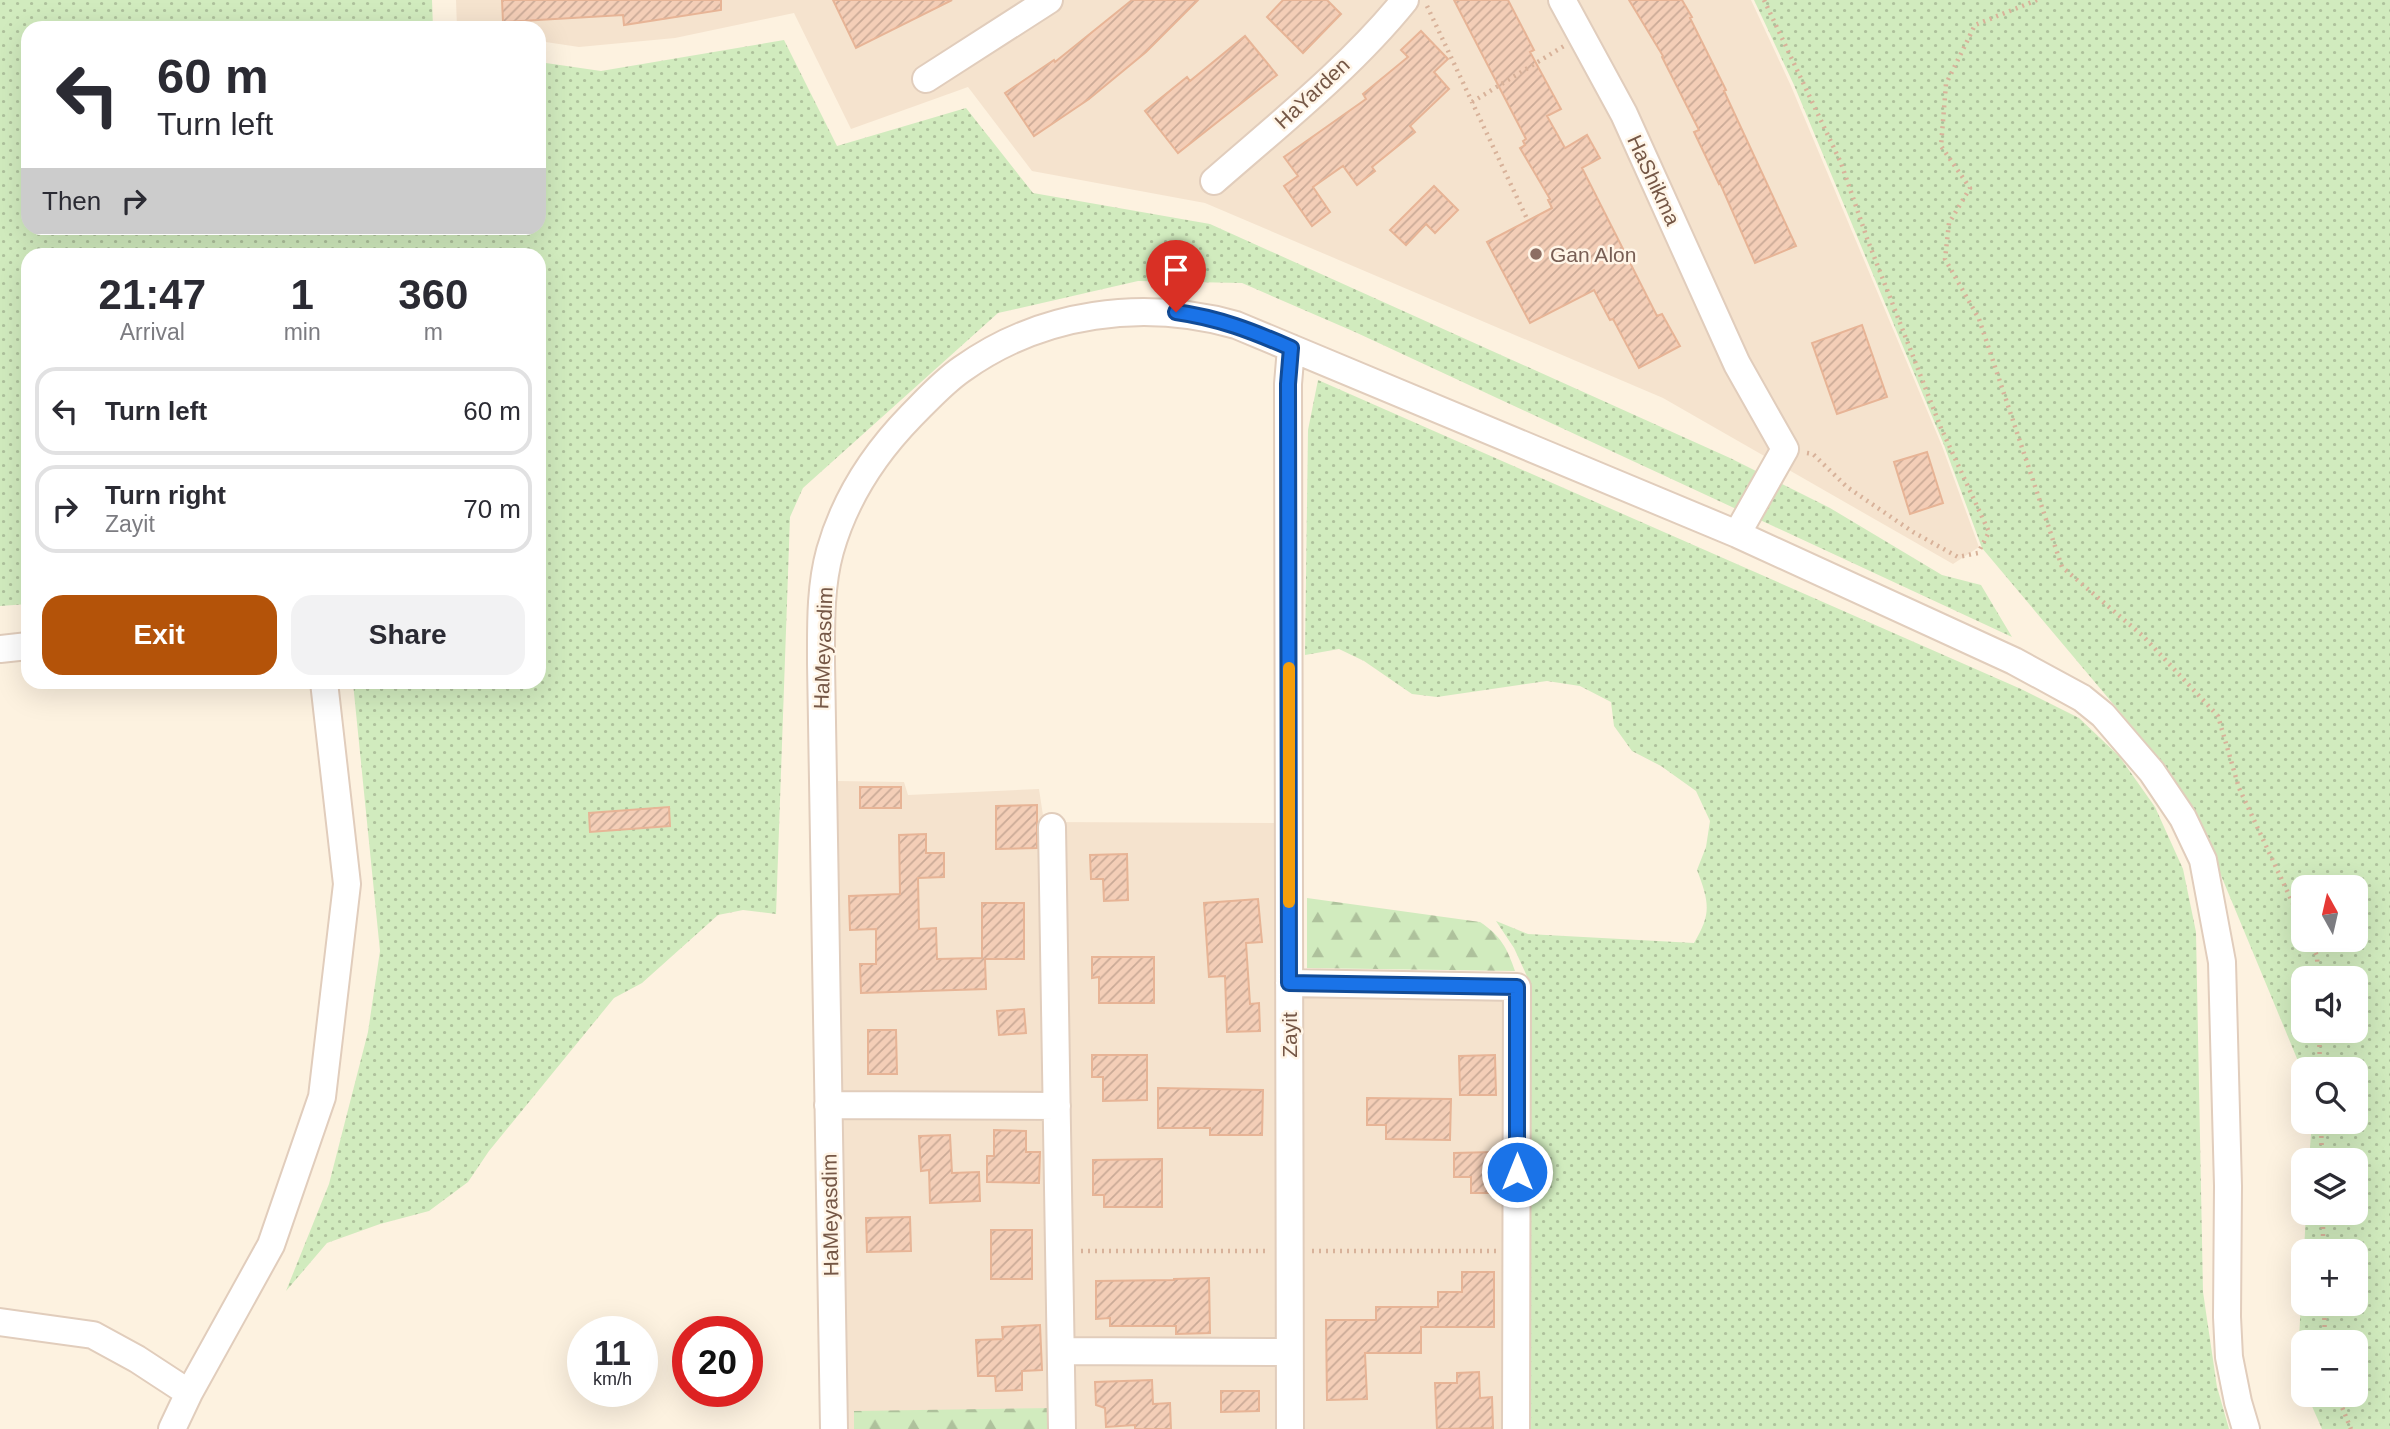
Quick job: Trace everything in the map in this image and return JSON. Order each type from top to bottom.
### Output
[{"type":"street","points":[[926,79],[1049,0]]},
{"type":"street","name":"HaYarden","points":[[1214,181],[1354,55],[1405,0]]},
{"type":"street","name":"HaShikma","points":[[1562,0],[1630,126],[1737,364],[1785,449]]},
{"type":"street","name":"HaMeyasdim","points":[[834,1429],[821,609],[829,553],[845,510],[867,468],[909,419],[961,370],[996,349],[1039,329],[1090,315],[1130,311],[1176,312],[1236,324],[1737,534],[2014,661],[2082,698],[2103,715],[2152,772],[2183,818],[2203,860],[2222,962],[2229,1357],[2246,1429]]},
{"type":"street","name":"Zayit","points":[[1290,1429],[1288,384],[1291,348]]},
{"type":"street","points":[[1737,534],[1785,449]]},
{"type":"street","points":[[0,649],[21,647]]},
{"type":"street","points":[[172,1429],[271,1245],[322,1097],[347,884],[325,689]]},
{"type":"street","points":[[1052,827],[1062,1429]]},
{"type":"street","points":[[1289,983],[1517,987],[1516,1429]]},
{"type":"street","points":[[828,1105],[1057,1106]]},
{"type":"street","points":[[0,1322],[93,1335],[137,1359],[189,1393]]},
{"type":"street","points":[[1061,1351],[1290,1353]]},
{"type":"path","points":[[1424,0],[1528,220]]},
{"type":"path","points":[[1764,0],[1841,163],[1941,428],[1989,532],[1978,553],[1958,557],[1913,532],[1847,487],[1813,454],[1785,449]]},
{"type":"path","points":[[2037,0],[1975,25],[1946,84],[1941,146],[1970,188],[1949,223],[1945,259],[1979,319],[2062,567],[2143,636],[2218,716],[2239,788],[2291,899]]},
{"type":"path","points":[[1472,102],[1583,35]]},
{"type":"path","points":[[2342,1407],[2351,1429]]},
{"type":"shaded area","points":[[456,0],[1751,0],[1791,86],[1942,446],[1979,547],[1953,564],[1663,398],[1205,203],[1032,171],[968,87],[851,129],[794,13],[675,38],[579,47],[546,42],[546,21],[457,21]]},
{"type":"shaded area","points":[[837,781],[904,782],[908,795],[1039,789],[1044,822],[1295,823],[1299,969],[1520,978],[1525,1429],[845,1429]]},
{"type":"green space","points":[[0,0],[432,0],[433,21],[21,21],[21,235],[546,235],[546,63],[601,71],[784,40],[837,146],[966,108],[1033,193],[1210,224],[1730,458],[1830,508],[1942,575],[1981,585],[2012,637],[1355,332],[1242,283],[1138,281],[998,313],[803,488],[790,517],[776,914],[743,910],[718,915],[642,983],[614,998],[489,1151],[468,1182],[429,1211],[380,1224],[327,1243],[286,1291],[329,1184],[368,1032],[380,951],[354,689],[546,689],[546,248],[21,248],[21,604],[0,606]]},
{"type":"green space","points":[[1754,0],[2390,0],[2390,1429],[2322,1429],[2312,1407],[2368,1407],[2368,1330],[2299,1330],[2300,1316],[2368,1316],[2368,1239],[2305,1239],[2305,1225],[2368,1225],[2368,1148],[2310,1148],[2311,1134],[2368,1134],[2368,1057],[2296,1057],[2203,832],[2141,737],[1982,548],[1944,445],[1794,85]]},
{"type":"green space","points":[[1318,380],[2021,689],[2079,718],[2119,756],[2155,807],[2183,869],[2196,932],[2203,1292],[2217,1387],[2229,1429],[1530,1429],[1531,985],[1514,948],[1496,921],[1528,934],[1694,943],[1706,915],[1706,899],[1697,870],[1706,847],[1710,821],[1696,791],[1661,766],[1632,751],[1614,726],[1611,702],[1580,686],[1547,681],[1437,697],[1412,694],[1364,661],[1339,649],[1305,655],[1308,430]]},
{"type":"green space","points":[[1307,898],[1480,922],[1502,943],[1515,971],[1307,968]]},
{"type":"green space","points":[[1055,1408],[1055,1429],[854,1429],[854,1411]]},
{"type":"building","points":[[502,0],[721,0],[721,10],[624,25],[623,15],[503,21]]},
{"type":"building","points":[[833,0],[952,0],[856,48]]},
{"type":"building","points":[[1132,0],[1198,0],[1146,52],[1089,99],[1034,136],[1005,93],[1054,60],[1055,62]]},
{"type":"building","points":[[1283,0],[1327,0],[1341,14],[1303,53],[1267,17]]},
{"type":"building","points":[[1454,0],[1508,0],[1534,50],[1530,52],[1561,109],[1547,116],[1565,148],[1587,135],[1600,158],[1582,168],[1657,316],[1662,314],[1680,346],[1639,368],[1594,290],[1530,323],[1487,242],[1552,208],[1548,200],[1550,199],[1520,148],[1525,145],[1523,141],[1526,139]]},
{"type":"building","points":[[1629,0],[1682,0],[1796,246],[1755,263],[1694,132],[1699,130],[1663,56]]},
{"type":"building","points":[[1421,31],[1448,59],[1434,72],[1449,89],[1410,126],[1415,132],[1372,167],[1375,171],[1357,185],[1343,166],[1313,187],[1330,212],[1312,226],[1284,186],[1298,176],[1284,157],[1366,99],[1363,94],[1408,57],[1401,50]]},
{"type":"building","points":[[1245,36],[1277,75],[1178,153],[1145,111],[1187,77],[1190,81]]},
{"type":"building","points":[[1434,186],[1458,210],[1435,233],[1426,224],[1406,245],[1390,230]]},
{"type":"building","points":[[1862,325],[1887,397],[1837,414],[1812,343]]},
{"type":"building","points":[[1927,452],[1943,503],[1910,514],[1894,462]]},
{"type":"building","points":[[860,787],[901,787],[901,808],[860,808]]},
{"type":"building","points":[[1037,805],[1037,848],[996,849],[996,806]]},
{"type":"building","points":[[669,807],[670,826],[590,832],[589,813]]},
{"type":"building","points":[[926,834],[926,853],[944,853],[944,877],[918,878],[919,929],[936,928],[937,959],[982,958],[982,903],[1024,903],[1024,959],[985,959],[986,989],[861,993],[860,964],[876,964],[876,929],[850,930],[849,896],[900,894],[899,835]]},
{"type":"building","points":[[1127,854],[1128,900],[1104,901],[1103,879],[1091,879],[1090,855]]},
{"type":"building","points":[[1258,899],[1262,942],[1246,943],[1250,1004],[1259,1003],[1260,1031],[1227,1032],[1225,976],[1209,977],[1204,903]]},
{"type":"building","points":[[1092,957],[1154,957],[1154,1003],[1099,1003],[1099,977],[1092,978]]},
{"type":"building","points":[[1024,1009],[1026,1033],[999,1035],[997,1011]]},
{"type":"building","points":[[868,1030],[896,1030],[897,1074],[868,1074]]},
{"type":"building","points":[[1092,1055],[1147,1055],[1147,1100],[1103,1101],[1103,1077],[1092,1077]]},
{"type":"building","points":[[1495,1055],[1496,1095],[1460,1095],[1459,1056]]},
{"type":"building","points":[[1158,1088],[1263,1090],[1262,1135],[1210,1135],[1210,1128],[1158,1128]]},
{"type":"building","points":[[1367,1098],[1451,1099],[1450,1140],[1386,1139],[1386,1125],[1367,1125]]},
{"type":"building","points":[[994,1130],[1026,1131],[1026,1152],[1040,1152],[1039,1183],[987,1182],[987,1156],[994,1156]]},
{"type":"building","points":[[950,1135],[952,1173],[979,1172],[980,1201],[930,1203],[929,1170],[921,1171],[919,1136]]},
{"type":"building","points":[[1494,1152],[1494,1193],[1471,1193],[1471,1177],[1454,1177],[1454,1153]]},
{"type":"building","points":[[1162,1159],[1162,1207],[1104,1207],[1104,1195],[1093,1195],[1093,1160]]},
{"type":"building","points":[[910,1217],[911,1251],[867,1252],[866,1218]]},
{"type":"building","points":[[991,1230],[1032,1230],[1032,1279],[991,1279]]},
{"type":"building","points":[[1462,1272],[1494,1272],[1494,1327],[1421,1327],[1421,1353],[1365,1353],[1367,1399],[1327,1400],[1326,1320],[1376,1320],[1376,1307],[1438,1307],[1438,1292],[1462,1292]]},
{"type":"building","points":[[1209,1278],[1210,1333],[1176,1334],[1176,1326],[1110,1326],[1110,1318],[1096,1319],[1096,1281]]},
{"type":"building","points":[[1040,1325],[1042,1370],[1022,1371],[1022,1390],[996,1391],[995,1376],[978,1376],[976,1340],[1003,1339],[1002,1327]]},
{"type":"building","points":[[1479,1372],[1480,1398],[1492,1397],[1493,1428],[1437,1429],[1435,1383],[1457,1383],[1457,1373]]},
{"type":"building","points":[[1152,1380],[1153,1404],[1170,1403],[1171,1429],[1135,1429],[1135,1425],[1106,1427],[1105,1408],[1096,1405],[1095,1382]]},
{"type":"building","points":[[1221,1391],[1259,1391],[1259,1411],[1221,1412]]},
{"type":"slow traffic","points":[[1289,668],[1289,902]]},
{"type":"place","name":"Gan Alon","points":[[1536,254]]},
{"type":"route","points":[[1176,312],[1236,324],[1291,348],[1288,384],[1289,983],[1517,987],[1517,1172]]}]
